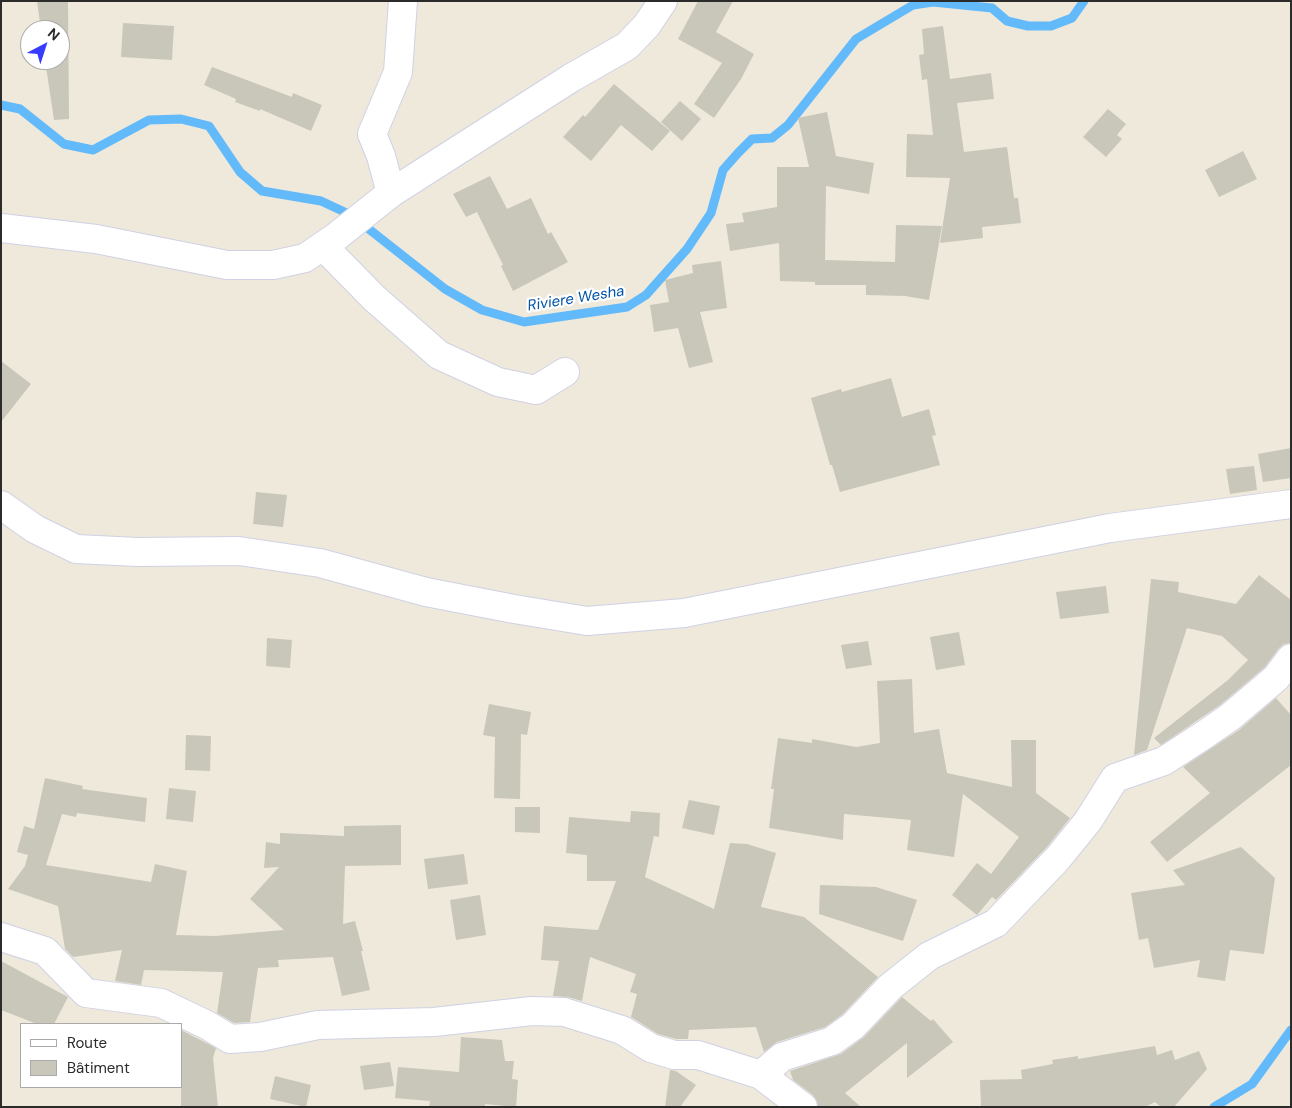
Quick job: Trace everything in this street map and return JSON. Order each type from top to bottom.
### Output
[{"type":"street","points":[[381,201],[382,156],[372,134],[398,72],[403,1]]},
{"type":"street","points":[[1,228],[96,240],[227,265],[274,265],[305,258],[381,201],[571,78],[627,46],[647,25],[663,1]]},
{"type":"street","points":[[330,241],[374,298],[439,355],[498,382],[536,390],[565,372]]},
{"type":"street","points":[[1,505],[35,529],[76,549],[138,552],[239,551],[320,563],[426,592],[588,621],[684,612],[1110,528],[1291,504]]},
{"type":"street","points":[[761,1075],[782,1057],[832,1041],[853,1026],[890,987],[928,956],[996,923],[1058,858],[1088,821],[1115,778],[1164,762],[1204,735],[1230,717],[1276,678],[1291,658]]},
{"type":"street","points":[[1,937],[46,951],[86,993],[160,1003],[207,1025],[230,1039],[260,1038],[318,1026],[434,1022],[532,1011],[564,1012],[622,1030],[651,1048],[674,1055],[698,1055],[761,1075],[803,1107]]},
{"type":"building","points":[[37,1],[68,1],[68,20],[40,20]]},
{"type":"building","points":[[698,1],[733,1],[716,32],[754,54],[741,79],[714,118],[694,104],[722,63],[678,39]]},
{"type":"building","points":[[123,23],[174,26],[172,60],[121,57]]},
{"type":"building","points":[[943,26],[950,79],[991,73],[994,99],[957,103],[964,152],[1007,147],[1014,198],[1018,198],[1021,223],[982,227],[983,238],[940,243],[950,178],[906,177],[907,134],[933,135],[927,79],[922,80],[919,55],[924,54],[922,29]]},
{"type":"building","points":[[212,67],[292,97],[293,93],[322,105],[311,131],[260,109],[260,111],[235,102],[236,99],[204,85]]},
{"type":"building","points":[[46,70],[69,70],[69,119],[54,120]]},
{"type":"building","points":[[614,84],[670,131],[652,151],[621,125],[591,161],[563,137],[583,115],[585,117]]},
{"type":"building","points":[[680,101],[701,119],[682,141],[661,122]]},
{"type":"building","points":[[1108,109],[1126,124],[1117,135],[1122,139],[1106,157],[1083,137]]},
{"type":"building","points":[[827,112],[836,156],[874,163],[869,194],[826,186],[825,260],[895,262],[896,225],[942,226],[929,300],[905,296],[866,295],[866,285],[815,285],[815,282],[780,281],[779,243],[730,251],[726,224],[744,222],[742,213],[777,207],[777,167],[809,167],[798,118]]},
{"type":"building","points":[[1243,151],[1257,179],[1219,197],[1205,170]]},
{"type":"building","points":[[490,176],[507,209],[531,198],[548,234],[551,232],[568,262],[513,291],[501,266],[503,265],[477,212],[466,217],[453,194]]},
{"type":"building","points":[[721,261],[727,308],[700,312],[713,362],[689,368],[678,328],[654,332],[650,305],[669,302],[665,280],[693,273],[692,265]]},
{"type":"building","points":[[1,361],[31,384],[1,422]]},
{"type":"building","points":[[891,378],[902,417],[929,409],[936,435],[932,436],[940,465],[840,492],[832,465],[830,465],[811,398],[841,389],[842,392]]},
{"type":"building","points":[[1291,448],[1291,478],[1263,482],[1258,454]]},
{"type":"building","points":[[1254,466],[1257,490],[1230,494],[1226,469]]},
{"type":"building","points":[[256,492],[287,495],[283,527],[253,524]]},
{"type":"building","points":[[1259,575],[1291,600],[1291,643],[1284,644],[1279,648],[1265,667],[1220,705],[1161,745],[1154,738],[1228,680],[1248,660],[1222,636],[1187,628],[1147,750],[1134,755],[1151,579],[1179,582],[1178,592],[1236,604]]},
{"type":"building","points":[[1106,586],[1109,613],[1060,619],[1056,592]]},
{"type":"building","points":[[959,632],[965,665],[936,670],[930,637]]},
{"type":"building","points":[[267,638],[292,640],[290,668],[266,666]]},
{"type":"building","points":[[868,641],[872,665],[846,669],[841,645]]},
{"type":"building","points":[[912,679],[914,733],[939,729],[947,773],[1012,787],[1011,740],[1036,740],[1036,793],[1070,818],[1046,848],[996,900],[992,897],[977,915],[952,895],[977,863],[991,874],[1019,837],[963,794],[954,857],[907,850],[911,820],[844,814],[843,840],[769,828],[774,789],[771,789],[778,738],[812,743],[812,739],[856,747],[880,743],[877,681]]},
{"type":"building","points":[[1276,698],[1291,715],[1291,765],[1167,862],[1150,842],[1210,793],[1183,767],[1239,730]]},
{"type":"building","points":[[489,704],[531,712],[527,735],[521,734],[520,799],[494,798],[495,737],[483,735]]},
{"type":"building","points":[[186,735],[211,736],[210,771],[185,770]]},
{"type":"building","points":[[45,778],[83,786],[82,789],[147,798],[145,822],[77,813],[76,817],[62,814],[46,865],[151,882],[155,864],[187,871],[176,935],[215,936],[284,930],[250,899],[279,867],[264,868],[266,842],[280,844],[280,833],[344,836],[344,826],[401,825],[401,865],[345,866],[343,924],[355,921],[370,990],[342,996],[333,957],[278,960],[279,967],[258,968],[250,1022],[234,1023],[217,1013],[223,972],[144,970],[141,985],[115,981],[122,950],[73,957],[65,949],[58,906],[8,889],[25,866],[28,855],[17,852],[24,826],[34,829]]},
{"type":"building","points":[[169,788],[196,791],[193,822],[166,819]]},
{"type":"building","points":[[689,800],[720,806],[714,835],[682,828]]},
{"type":"building","points":[[515,807],[540,807],[540,833],[515,832]]},
{"type":"building","points":[[631,811],[660,813],[659,837],[654,836],[645,877],[714,909],[730,843],[747,844],[776,853],[761,907],[804,917],[878,977],[843,1014],[825,1027],[777,1042],[764,1052],[756,1027],[689,1030],[688,1039],[676,1039],[658,1034],[631,1017],[637,994],[630,992],[636,974],[590,957],[582,1001],[568,997],[553,996],[559,961],[541,960],[544,926],[598,930],[616,881],[587,881],[587,855],[566,853],[569,817],[630,822]]},
{"type":"building","points":[[1241,847],[1275,878],[1264,954],[1230,950],[1225,981],[1197,977],[1200,960],[1154,968],[1148,938],[1139,940],[1131,893],[1185,885],[1173,870]]},
{"type":"building","points":[[464,854],[468,884],[428,889],[424,859]]},
{"type":"building","points":[[820,885],[876,887],[917,900],[903,941],[819,914]]},
{"type":"building","points":[[480,895],[486,935],[456,940],[450,900]]},
{"type":"building","points":[[1,961],[68,997],[55,1023],[34,1023],[1,1010]]},
{"type":"building","points":[[902,997],[931,1021],[933,1019],[953,1042],[907,1078],[907,1043],[845,1093],[861,1107],[818,1107],[813,1095],[793,1080],[790,1071],[841,1054],[864,1037]]},
{"type":"building","points":[[182,1031],[216,1048],[213,1058],[218,1107],[181,1107]]},
{"type":"building","points":[[461,1037],[502,1040],[505,1061],[514,1061],[512,1079],[518,1080],[516,1107],[485,1104],[485,1107],[429,1107],[430,1101],[395,1098],[398,1067],[459,1072]]},
{"type":"building","points":[[1155,1046],[1157,1055],[1172,1050],[1175,1060],[1199,1051],[1207,1069],[1174,1107],[1161,1107],[1155,1102],[1145,1107],[981,1107],[980,1080],[1022,1079],[1021,1070],[1053,1064],[1052,1060],[1078,1056],[1078,1059]]},
{"type":"building","points":[[390,1062],[394,1086],[364,1090],[360,1066]]},
{"type":"building","points":[[670,1070],[676,1071],[696,1085],[680,1107],[665,1107]]},
{"type":"building","points":[[275,1076],[311,1085],[306,1107],[270,1099]]},
{"type":"waterway","name":"Riviere Wesha","points":[[1,105],[20,109],[64,144],[93,150],[149,120],[181,119],[209,126],[240,172],[262,191],[321,201],[351,215],[445,289],[482,310],[524,322],[627,307],[646,295],[687,249],[711,213],[723,170],[738,153],[752,139],[772,138],[788,125],[856,39],[913,5],[933,2],[992,8],[1007,21],[1028,26],[1051,26],[1072,18],[1084,1]]},
{"type":"waterway","points":[[1214,1107],[1252,1084],[1291,1030]]}]
